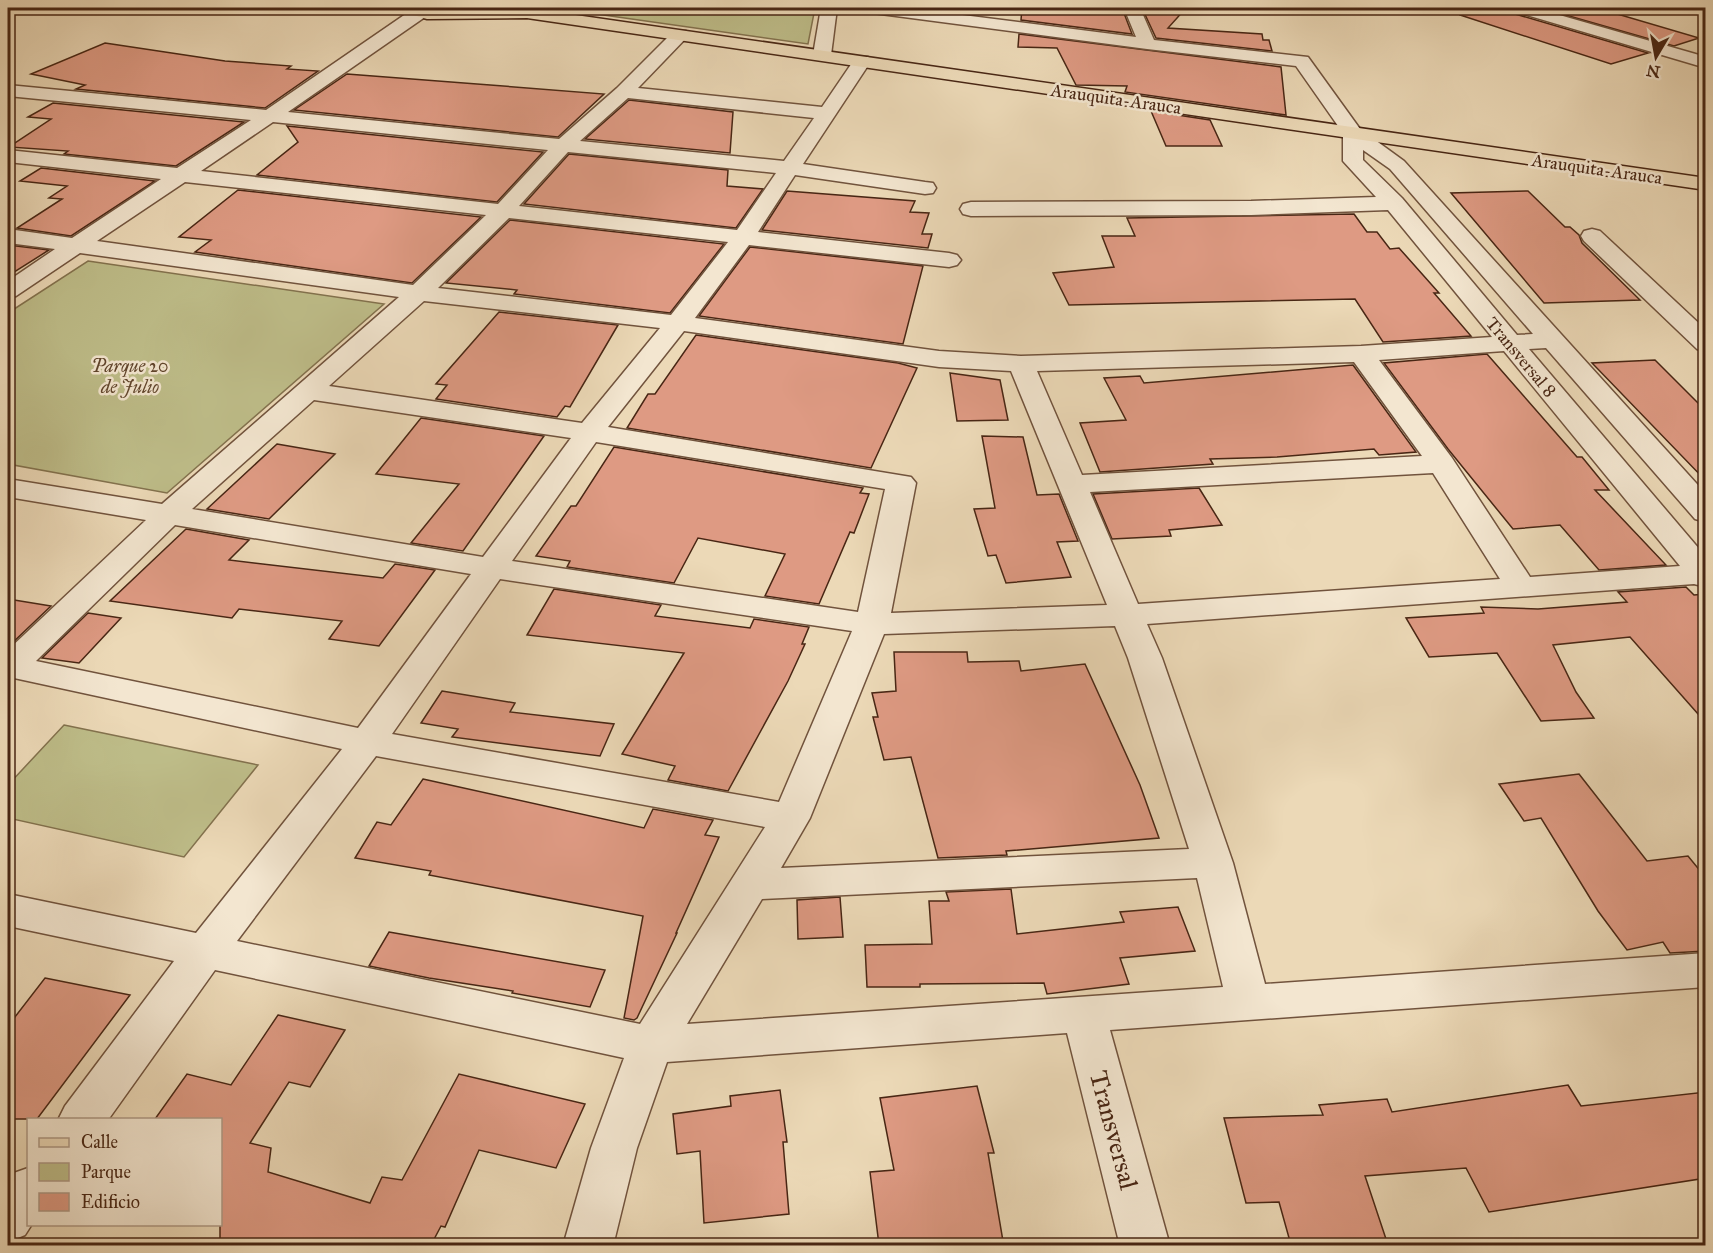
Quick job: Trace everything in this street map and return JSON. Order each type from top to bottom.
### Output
[{"type":"main road","points":[[411,10],[446,13],[473,8]]},
{"type":"main road","name":"Arauquita-Arauca","points":[[446,13],[520,10],[862,62],[1706,184]]},
{"type":"street","points":[[822,55],[829,8]]},
{"type":"street","points":[[873,8],[1148,44]]},
{"type":"street","points":[[999,8],[1003,25]]},
{"type":"street","points":[[1132,8],[1148,44]]},
{"type":"street","points":[[1520,8],[1706,63]]},
{"type":"street","points":[[8,291],[337,71],[411,10]]},
{"type":"street","points":[[8,667],[169,514],[419,293],[502,212],[562,147],[624,92],[680,35]]},
{"type":"street","name":"Transversal 8","points":[[1148,44],[1302,61],[1353,132],[1397,165],[1706,513]]},
{"type":"street","points":[[82,1118],[206,951],[367,742],[589,432],[678,323],[741,239],[862,62]]},
{"type":"street","points":[[8,103],[17,91],[789,168],[925,188]]},
{"type":"street","points":[[624,92],[826,113]]},
{"type":"street","name":"Transversal 8","points":[[1353,132],[1353,161],[1394,203],[1704,575]]},
{"type":"street","points":[[8,156],[741,239],[949,260]]},
{"type":"street","points":[[971,209],[1251,208],[1394,203]]},
{"type":"street","points":[[8,236],[419,293],[678,323],[939,359],[1021,364],[1361,354],[1554,340]]},
{"type":"street","points":[[1592,236],[1706,344]]},
{"type":"street","points":[[1361,354],[1442,464],[1520,586]]},
{"type":"street","points":[[1021,364],[1145,658],[1213,863],[1249,1003]]},
{"type":"street","points":[[308,391],[589,432],[901,483],[872,624],[791,818],[651,1045],[614,1148],[588,1245]]},
{"type":"street","points":[[1071,484],[1442,464]]},
{"type":"street","points":[[8,488],[493,568],[872,624],[1126,615],[1704,575]]},
{"type":"street","points":[[8,667],[367,742],[791,818]]},
{"type":"street","points":[[752,884],[1213,863]]},
{"type":"street","points":[[8,910],[651,1045],[1706,970]]},
{"type":"street","name":"Transversal","points":[[1084,1015],[1145,1245]]},
{"type":"street","points":[[8,1219],[27,1191]]},
{"type":"green space","points":[[554,8],[815,8],[808,44]]},
{"type":"green space","name":"Parque 20 de Julio","points":[[88,261],[384,304],[167,493],[8,464],[8,313]]},
{"type":"green space","points":[[64,725],[258,765],[184,857],[8,818],[8,785]]},
{"type":"building","points":[[1022,8],[1122,8],[1132,34],[1021,20]]},
{"type":"building","points":[[1142,8],[1186,8],[1168,28],[1262,34],[1263,40],[1269,40],[1272,51],[1156,38]]},
{"type":"building","points":[[1462,8],[1509,8],[1512,13],[1648,53],[1611,64],[1460,15]]},
{"type":"building","points":[[1541,8],[1597,8],[1699,38],[1674,46]]},
{"type":"building","points":[[1019,34],[1281,67],[1286,115],[1125,92],[1127,86],[1076,85],[1057,48],[1018,47]]},
{"type":"building","points":[[105,43],[225,61],[291,66],[287,69],[318,71],[265,108],[76,89],[85,85],[31,74]]},
{"type":"building","points":[[347,74],[604,94],[558,137],[294,110]]},
{"type":"building","points":[[629,100],[733,112],[730,153],[585,139]]},
{"type":"building","points":[[53,103],[244,122],[176,166],[64,154],[68,151],[9,147],[51,119],[28,117]]},
{"type":"building","points":[[1151,111],[1210,120],[1222,146],[1166,146]]},
{"type":"building","points":[[287,126],[543,152],[497,202],[257,175],[298,142]]},
{"type":"building","points":[[569,154],[728,170],[727,186],[763,189],[736,228],[524,204]]},
{"type":"building","points":[[41,168],[155,181],[71,236],[17,228],[62,199],[49,198],[67,186],[20,181]]},
{"type":"building","points":[[238,190],[481,217],[412,283],[195,252],[211,240],[179,237]]},
{"type":"building","points":[[787,191],[915,201],[910,212],[929,213],[922,234],[932,234],[928,248],[762,230]]},
{"type":"building","points":[[1528,191],[1565,227],[1570,227],[1579,235],[1582,243],[1640,300],[1544,303],[1451,193]]},
{"type":"building","points":[[1354,214],[1367,232],[1377,232],[1390,249],[1399,248],[1439,293],[1434,293],[1471,336],[1383,342],[1355,299],[1069,305],[1053,273],[1114,267],[1102,236],[1135,236],[1127,218]]},
{"type":"building","points":[[510,220],[724,244],[670,313],[514,294],[517,290],[446,283]]},
{"type":"building","points":[[8,245],[49,250],[8,276]]},
{"type":"building","points":[[750,247],[923,266],[903,344],[699,316]]},
{"type":"building","points":[[499,312],[618,325],[570,407],[565,406],[557,417],[436,399],[447,385],[436,384]]},
{"type":"building","points":[[696,335],[898,363],[917,368],[871,468],[627,428],[648,394],[655,394]]},
{"type":"building","points":[[1487,354],[1577,457],[1582,457],[1609,490],[1595,490],[1666,565],[1599,570],[1560,525],[1513,529],[1448,449],[1384,363]]},
{"type":"building","points":[[1655,360],[1706,411],[1706,481],[1592,363]]},
{"type":"building","points":[[1353,365],[1416,452],[1379,455],[1374,449],[1277,457],[1210,459],[1213,464],[1100,472],[1080,423],[1126,420],[1104,378],[1140,376],[1144,383]]},
{"type":"building","points":[[950,373],[1000,380],[1008,420],[957,421]]},
{"type":"building","points":[[421,418],[544,436],[463,551],[411,543],[459,484],[376,474]]},
{"type":"building","points":[[982,436],[1023,437],[1037,495],[1059,494],[1078,541],[1057,542],[1071,577],[1006,583],[996,555],[988,556],[974,509],[995,508]]},
{"type":"building","points":[[277,444],[335,454],[269,519],[207,509]]},
{"type":"building","points":[[614,447],[863,488],[860,493],[869,494],[854,533],[850,532],[819,604],[765,596],[785,554],[698,538],[674,583],[567,567],[570,561],[536,556],[571,506],[576,506]]},
{"type":"building","points":[[1199,488],[1222,525],[1169,530],[1171,536],[1112,539],[1093,494]]},
{"type":"building","points":[[186,529],[249,540],[229,560],[383,578],[395,564],[435,570],[379,646],[329,639],[342,621],[239,609],[232,618],[110,601]]},
{"type":"building","points":[[1686,587],[1694,595],[1706,594],[1706,723],[1630,637],[1553,645],[1576,692],[1594,718],[1541,721],[1497,653],[1429,657],[1406,618],[1484,613],[1481,607],[1538,609],[1627,602],[1618,592]]},
{"type":"building","points":[[554,589],[661,605],[655,616],[750,628],[754,619],[809,627],[802,644],[805,644],[788,681],[728,791],[668,780],[675,766],[622,754],[684,653],[527,635]]},
{"type":"building","points":[[8,599],[51,606],[8,647]]},
{"type":"building","points":[[88,613],[121,618],[79,663],[42,658]]},
{"type":"building","points":[[894,652],[967,652],[968,662],[1019,661],[1021,671],[1085,664],[1140,785],[1159,838],[1006,851],[1007,855],[938,858],[911,757],[884,760],[873,717],[878,717],[872,693],[896,691]]},
{"type":"building","points":[[442,691],[515,703],[510,712],[614,724],[600,756],[452,737],[458,729],[421,723]]},
{"type":"building","points":[[1579,774],[1647,861],[1688,856],[1706,878],[1706,951],[1670,953],[1663,942],[1627,950],[1598,911],[1541,818],[1524,821],[1499,784]]},
{"type":"building","points":[[423,779],[644,828],[653,809],[713,820],[705,835],[719,837],[637,1018],[634,1020],[624,1018],[643,916],[429,875],[431,871],[355,858],[377,822],[391,825]]},
{"type":"building","points":[[1011,889],[1017,934],[1124,922],[1120,912],[1178,907],[1195,951],[1120,958],[1129,984],[1047,994],[1044,983],[920,984],[920,987],[867,987],[865,945],[932,944],[929,901],[949,901],[946,892]]},
{"type":"building","points":[[840,897],[843,937],[798,939],[797,900]]},
{"type":"building","points":[[389,932],[605,970],[590,1007],[369,966]]},
{"type":"building","points":[[45,978],[130,995],[38,1118],[8,1119],[8,1026]]},
{"type":"building","points":[[278,1015],[345,1030],[310,1087],[289,1082],[250,1143],[271,1148],[268,1172],[370,1203],[382,1177],[402,1180],[459,1074],[585,1104],[556,1168],[479,1150],[445,1227],[441,1226],[431,1245],[220,1245],[222,1118],[156,1118],[187,1074],[231,1085]]},
{"type":"building","points":[[1568,1085],[1581,1106],[1706,1092],[1706,1178],[1489,1212],[1466,1168],[1365,1176],[1388,1245],[1291,1245],[1279,1202],[1246,1203],[1224,1118],[1323,1115],[1319,1105],[1387,1099],[1392,1112]]},
{"type":"building","points":[[977,1086],[994,1153],[988,1153],[1003,1241],[945,1245],[879,1245],[870,1172],[894,1170],[880,1098]]},
{"type":"building","points":[[780,1090],[787,1142],[783,1142],[789,1214],[704,1223],[700,1151],[677,1154],[673,1114],[731,1106],[730,1096]]}]
